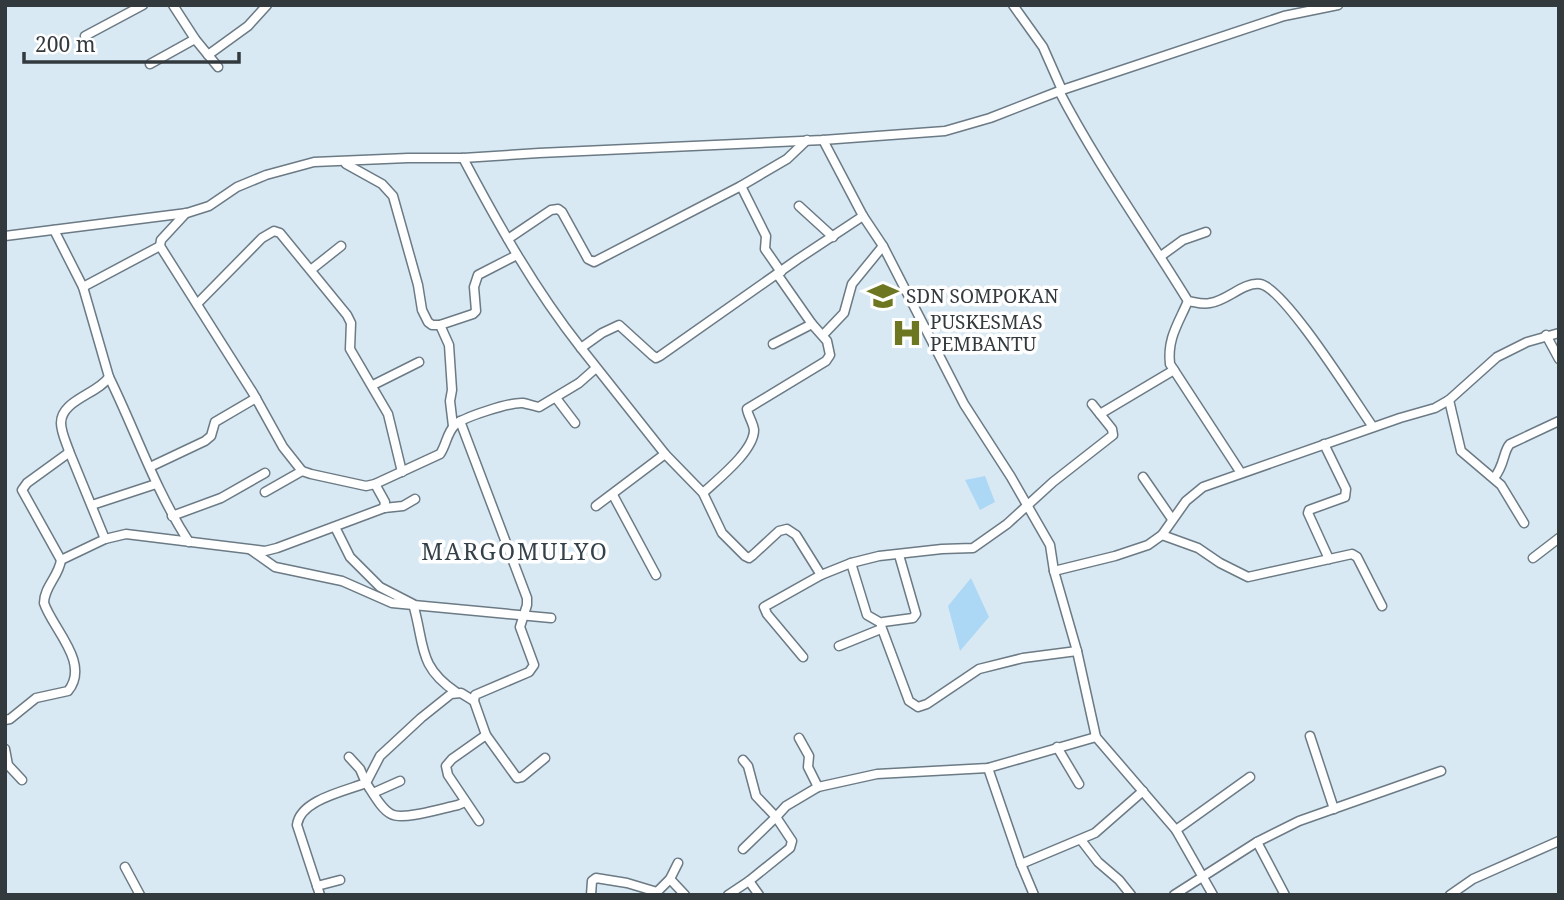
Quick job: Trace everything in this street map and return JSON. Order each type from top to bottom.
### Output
[{"type":"street","points":[[85,36],[144,5]]},
{"type":"street","points":[[173,5],[195,39],[218,67]]},
{"type":"street","points":[[208,55],[248,26],[267,5]]},
{"type":"street","points":[[1013,5],[1044,47],[1060,91],[1140,229],[1161,256],[1188,302]]},
{"type":"street","points":[[5,236],[187,213],[209,206],[237,187],[314,162],[463,158],[823,140],[945,131],[990,118],[1060,91],[1284,16],[1338,5]]},
{"type":"street","points":[[150,64],[195,39]]},
{"type":"street","points":[[508,239],[551,210],[558,209],[584,253],[594,262],[741,186],[786,159],[807,140]]},
{"type":"street","points":[[823,140],[863,216],[883,246],[964,404],[1050,545],[1054,571],[1077,652],[1096,737],[1176,830],[1213,895]]},
{"type":"street","points":[[463,158],[517,255],[554,314],[665,454],[703,493],[722,533],[745,556],[753,555],[779,531],[788,528],[796,535],[821,575]]},
{"type":"street","points":[[344,162],[368,174],[393,196],[424,316],[432,325],[473,314],[476,311],[474,287],[478,275],[517,255]]},
{"type":"street","points":[[703,493],[746,450],[754,434],[754,425],[747,409],[829,358],[830,349],[823,335],[811,324],[765,249],[766,236],[741,186]]},
{"type":"street","points":[[799,206],[833,237]]},
{"type":"street","points":[[187,213],[161,240],[160,246],[256,398],[283,447],[302,471],[342,482],[366,486],[375,484],[440,454],[457,423],[513,404],[524,403],[539,407],[556,398],[596,368]]},
{"type":"street","points":[[581,348],[619,325],[656,358],[863,216]]},
{"type":"street","points":[[54,230],[83,287],[109,377],[156,484],[189,542]]},
{"type":"street","points":[[197,304],[262,238],[274,231],[280,233],[347,315],[351,323],[350,349],[388,414],[402,472]]},
{"type":"street","points":[[1161,256],[1183,240],[1206,232]]},
{"type":"street","points":[[83,287],[160,246]]},
{"type":"street","points":[[312,269],[341,246]]},
{"type":"street","points":[[823,335],[844,313],[852,284],[883,246]]},
{"type":"street","points":[[1188,302],[1209,304],[1246,287],[1257,284],[1267,286],[1303,327],[1373,427]]},
{"type":"street","points":[[1188,302],[1168,348],[1170,364],[1241,473]]},
{"type":"street","points":[[773,344],[811,324]]},
{"type":"street","points":[[440,325],[449,345],[452,390],[450,401],[457,423],[527,598],[520,627],[534,665],[533,669],[479,691],[474,701]]},
{"type":"street","points":[[1054,571],[1139,549],[1162,536],[1186,501],[1203,487],[1435,408],[1449,400],[1497,357],[1515,346],[1559,333]]},
{"type":"street","points":[[1546,335],[1559,359]]},
{"type":"street","points":[[373,385],[419,362]]},
{"type":"street","points":[[1100,414],[1174,370]]},
{"type":"street","points":[[105,539],[69,451],[61,423],[71,405],[101,387],[109,377]]},
{"type":"street","points":[[150,467],[205,440],[211,436],[215,422],[256,398]]},
{"type":"street","points":[[556,398],[575,424]]},
{"type":"street","points":[[1449,400],[1461,451],[1494,478],[1524,523]]},
{"type":"street","points":[[803,657],[764,607],[821,575],[850,563],[930,550],[973,548],[985,541],[1113,435],[1112,429],[1092,404]]},
{"type":"street","points":[[1494,478],[1501,469],[1505,450],[1510,444],[1559,421]]},
{"type":"street","points":[[1324,444],[1346,489],[1345,497],[1309,510],[1308,513],[1329,559]]},
{"type":"street","points":[[5,720],[36,698],[62,694],[72,686],[72,655],[44,603],[44,596],[59,570],[61,560],[22,490],[27,483],[69,451]]},
{"type":"street","points":[[596,506],[665,454]]},
{"type":"street","points":[[265,492],[302,471]]},
{"type":"street","points":[[172,516],[221,498],[265,473]]},
{"type":"street","points":[[1143,477],[1172,519]]},
{"type":"street","points":[[92,505],[156,484]]},
{"type":"street","points":[[375,484],[384,502],[384,508]]},
{"type":"street","points":[[613,495],[656,575]]},
{"type":"street","points":[[61,560],[105,539],[126,534],[251,551],[277,548],[384,508],[403,506],[415,499]]},
{"type":"street","points":[[335,527],[350,557],[380,587],[412,602],[428,665],[443,683],[474,701],[486,735],[517,778],[521,778],[545,758]]},
{"type":"street","points":[[1162,536],[1198,548],[1248,577],[1348,554],[1357,557],[1382,607]]},
{"type":"street","points":[[1532,558],[1559,538]]},
{"type":"street","points":[[251,551],[275,567],[342,581],[392,603],[551,618]]},
{"type":"street","points":[[839,646],[881,626],[913,618],[916,614],[899,555]]},
{"type":"street","points":[[850,563],[867,615],[881,626],[909,701],[918,707],[947,692],[979,669],[1023,658],[1077,652]]},
{"type":"street","points":[[340,880],[319,890],[297,825],[298,816],[309,805],[366,783],[380,756],[421,718],[456,692]]},
{"type":"street","points":[[479,821],[448,775],[446,766],[486,735]]},
{"type":"street","points":[[1310,736],[1334,809]]},
{"type":"street","points":[[743,849],[786,806],[818,787],[877,774],[988,768],[1096,737]]},
{"type":"street","points":[[799,738],[809,755],[808,767],[818,787]]},
{"type":"street","points":[[1057,747],[1079,784]]},
{"type":"street","points":[[5,749],[8,765],[22,780]]},
{"type":"street","points":[[349,757],[360,769],[366,783],[388,813],[399,816],[466,802]]},
{"type":"street","points":[[728,895],[749,881],[792,844],[776,817],[756,796],[748,766],[743,760]]},
{"type":"street","points":[[988,768],[1034,895]]},
{"type":"street","points":[[1174,895],[1257,842],[1299,821],[1441,771]]},
{"type":"street","points":[[1176,830],[1250,777]]},
{"type":"street","points":[[373,793],[400,781]]},
{"type":"street","points":[[1021,864],[1081,840],[1104,827],[1143,791]]},
{"type":"street","points":[[1081,840],[1098,862],[1119,880],[1131,895]]},
{"type":"street","points":[[1450,895],[1473,879],[1559,841]]},
{"type":"street","points":[[1257,842],[1285,895]]},
{"type":"street","points":[[592,895],[592,881],[596,878],[627,883],[654,892],[661,890],[678,863]]},
{"type":"street","points":[[125,867],[139,895]]},
{"type":"street","points":[[670,879],[685,895]]},
{"type":"street","points":[[749,881],[759,895]]},
{"type":"shaded area","points":[[985,476],[995,502],[980,510],[965,480]]},
{"type":"shaded area","points":[[971,578],[989,617],[960,651],[948,606]]},
{"type":"place","name":"SDN SOMPOKAN","points":[[883,296]]},
{"type":"place","name":"PUSKESMAS PEMBANTU","points":[[907,333]]},
{"type":"district","name":"MARGOMULYO","points":[[515,551]]}]
